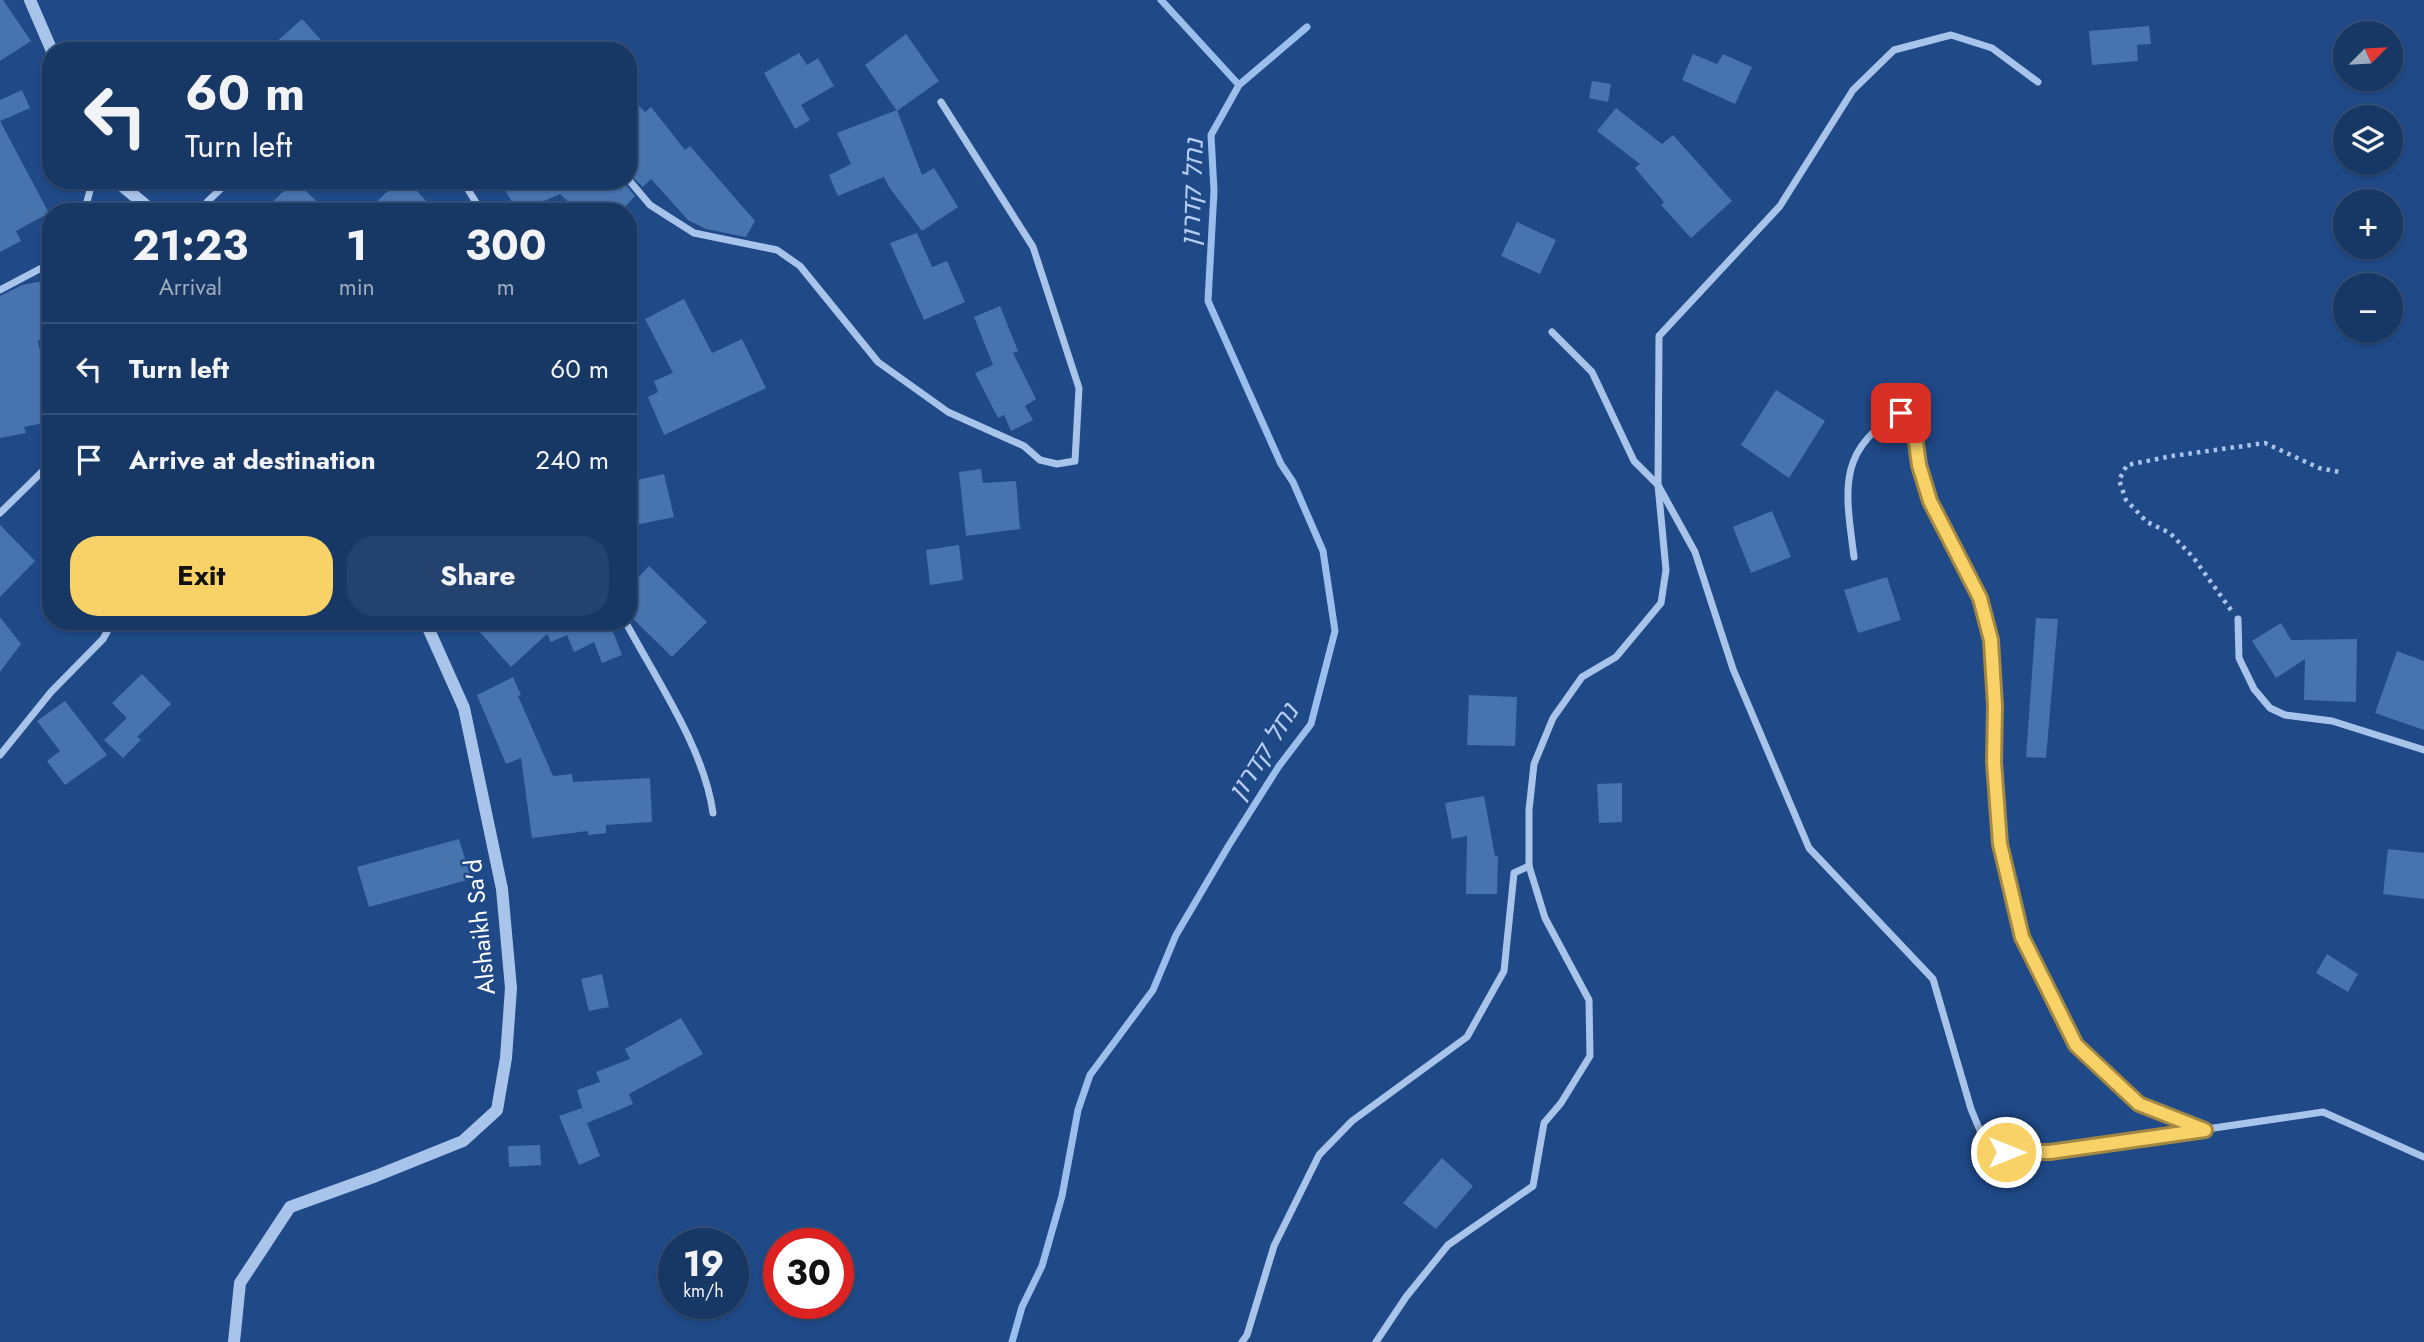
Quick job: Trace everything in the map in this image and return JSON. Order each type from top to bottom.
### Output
[{"type":"street","points":[[30,0],[48,42]]},
{"type":"street","points":[[1376,1342],[1406,1297],[1448,1245],[1533,1186],[1544,1124],[1561,1103],[1590,1056],[1589,1000],[1545,918],[1529,866],[1534,764],[1553,718],[1582,677],[1616,657],[1661,603],[1666,570],[1658,485],[1659,336],[1780,206],[1853,90],[1894,50],[1951,35],[1992,48],[2038,82]]},
{"type":"street","points":[[636,189],[650,205],[694,233],[777,250],[800,266],[878,362],[948,412],[1024,446],[1040,460],[1057,464],[1074,461],[1079,388],[1033,247],[941,103]]},
{"type":"street","points":[[126,189],[143,203]]},
{"type":"street","points":[[206,203],[221,189]]},
{"type":"street","points":[[0,290],[42,268]]},
{"type":"street","points":[[1552,332],[1592,372],[1634,461],[1658,485],[1695,552],[1733,669],[1809,848],[1933,979],[1984,1140],[2006,1152],[2050,1152],[2323,1112],[2424,1157]]},
{"type":"street","points":[[1854,557],[1846,501],[1847,475],[1862,446],[1881,424],[1901,413],[1913,420],[1919,465],[1930,501],[1980,598],[1991,640],[1995,706],[1994,762],[2000,844],[2022,937],[2076,1045],[2139,1104],[2205,1130]]},
{"type":"street","points":[[0,513],[42,472]]},
{"type":"street","points":[[2238,619],[2239,658],[2254,689],[2270,708],[2285,715],[2332,720],[2424,750]]},
{"type":"street","points":[[0,755],[51,692],[103,639],[108,630]]},
{"type":"street","name":"Alshaikh Sa'd","points":[[234,1342],[240,1283],[290,1207],[463,1141],[497,1110],[506,1058],[511,988],[502,890],[464,708],[429,630]]},
{"type":"street","points":[[630,630],[696,752],[710,788],[713,813]]},
{"type":"street","points":[[1242,1342],[1247,1335],[1274,1245],[1319,1155],[1352,1121],[1467,1037],[1504,971],[1514,873],[1529,866]]},
{"type":"path","points":[[2238,619],[2193,557],[2170,533],[2147,522],[2126,500],[2119,480],[2127,465],[2265,443],[2301,461],[2340,472]]},
{"type":"building","points":[[0,0],[3,0],[31,41],[0,61]]},
{"type":"building","points":[[302,19],[323,42],[276,42]]},
{"type":"building","points":[[2149,26],[2151,44],[2137,45],[2138,61],[2092,65],[2089,31]]},
{"type":"building","points":[[906,34],[939,81],[897,111],[865,65]]},
{"type":"building","points":[[799,53],[807,65],[818,58],[834,86],[801,105],[810,120],[795,129],[764,73]]},
{"type":"building","points":[[1693,54],[1717,64],[1723,54],[1752,67],[1735,104],[1682,80]]},
{"type":"building","points":[[1592,81],[1611,84],[1608,102],[1589,98]]},
{"type":"building","points":[[22,90],[30,108],[0,121],[0,100]]},
{"type":"building","points":[[637,104],[645,112],[651,107],[685,150],[690,146],[755,221],[746,237],[706,229],[688,220],[651,179],[643,187],[637,181]]},
{"type":"building","points":[[1616,108],[1662,144],[1673,135],[1732,201],[1691,238],[1661,205],[1664,202],[1635,168],[1640,164],[1597,131]]},
{"type":"building","points":[[897,110],[922,175],[934,168],[958,207],[922,231],[884,177],[838,196],[829,175],[851,164],[837,133]]},
{"type":"building","points":[[0,121],[44,203],[42,217],[16,231],[21,241],[0,252]]},
{"type":"building","points":[[286,189],[304,189],[318,203],[271,203]]},
{"type":"building","points":[[390,189],[415,189],[428,203],[375,203]]},
{"type":"building","points":[[504,189],[629,189],[635,196],[628,203],[570,203],[560,194],[539,203],[513,203]]},
{"type":"building","points":[[1517,222],[1556,240],[1540,274],[1501,256]]},
{"type":"building","points":[[917,233],[932,267],[947,261],[965,302],[924,320],[890,243]]},
{"type":"building","points":[[42,281],[42,340],[38,341],[42,361],[42,423],[24,427],[26,433],[0,438],[0,296],[22,285]]},
{"type":"building","points":[[684,299],[712,353],[742,339],[766,388],[664,435],[648,397],[658,392],[654,381],[673,373],[645,319]]},
{"type":"building","points":[[1000,306],[1018,351],[1013,353],[1036,399],[1025,406],[1033,420],[1011,431],[1004,415],[998,418],[975,373],[993,365],[974,317]]},
{"type":"building","points":[[1776,390],[1825,421],[1789,478],[1741,445]]},
{"type":"building","points":[[981,469],[983,483],[1016,481],[1020,529],[966,536],[959,472]]},
{"type":"building","points":[[664,474],[674,517],[637,525],[637,480]]},
{"type":"building","points":[[1772,511],[1791,557],[1751,573],[1733,527]]},
{"type":"building","points":[[0,525],[35,561],[0,597]]},
{"type":"building","points":[[959,545],[963,580],[930,585],[926,550]]},
{"type":"building","points":[[649,566],[707,622],[672,657],[637,623],[637,579]]},
{"type":"building","points":[[1887,577],[1901,620],[1858,633],[1844,590]]},
{"type":"building","points":[[0,617],[21,644],[0,672]]},
{"type":"building","points":[[2036,618],[2058,619],[2046,758],[2026,757]]},
{"type":"building","points":[[2281,623],[2291,640],[2357,639],[2356,702],[2304,700],[2305,659],[2276,678],[2252,641]]},
{"type":"building","points":[[478,630],[618,630],[613,632],[622,655],[602,663],[594,642],[574,652],[567,635],[551,642],[547,634],[511,667]]},
{"type":"building","points":[[2397,651],[2424,661],[2424,730],[2375,713]]},
{"type":"building","points":[[142,674],[171,704],[137,737],[141,740],[123,758],[104,740],[127,718],[112,703]]},
{"type":"building","points":[[513,677],[521,695],[518,696],[553,776],[572,774],[573,782],[650,778],[652,822],[606,825],[606,833],[588,835],[588,831],[532,838],[521,758],[506,764],[477,695]]},
{"type":"building","points":[[1469,695],[1517,697],[1515,746],[1467,745]]},
{"type":"building","points":[[65,701],[107,755],[65,785],[47,761],[60,751],[37,721]]},
{"type":"building","points":[[1622,783],[1622,822],[1599,823],[1597,784]]},
{"type":"building","points":[[1484,796],[1495,856],[1498,856],[1497,894],[1466,894],[1467,836],[1452,839],[1445,803]]},
{"type":"building","points":[[459,839],[471,879],[369,907],[357,867]]},
{"type":"building","points":[[2388,849],[2424,853],[2424,899],[2383,894]]},
{"type":"building","points":[[2327,954],[2358,974],[2348,992],[2316,973]]},
{"type":"building","points":[[602,974],[609,1007],[589,1011],[581,979]]},
{"type":"building","points":[[681,1018],[703,1054],[629,1094],[633,1104],[587,1123],[600,1156],[579,1165],[559,1116],[582,1108],[586,1120],[577,1090],[600,1082],[596,1072],[630,1059],[625,1049]]},
{"type":"building","points":[[540,1145],[541,1165],[509,1167],[508,1146]]},
{"type":"building","points":[[1442,1158],[1473,1186],[1436,1229],[1403,1203]]},
{"type":"waterway","points":[[1161,0],[1239,85]]},
{"type":"waterway","name":"נחל קדרון","points":[[1012,1342],[1022,1307],[1042,1266],[1062,1196],[1078,1110],[1090,1075],[1153,990],[1176,935],[1229,845],[1279,766],[1311,724],[1335,631],[1323,551],[1208,301],[1214,191],[1211,135],[1239,85],[1307,27]]},
{"type":"route","points":[[1901,413],[1913,420],[1919,465],[1930,501],[1980,598],[1991,640],[1995,706],[1994,762],[2000,844],[2022,937],[2076,1045],[2139,1104],[2205,1130],[2050,1152],[2006,1152]]}]
